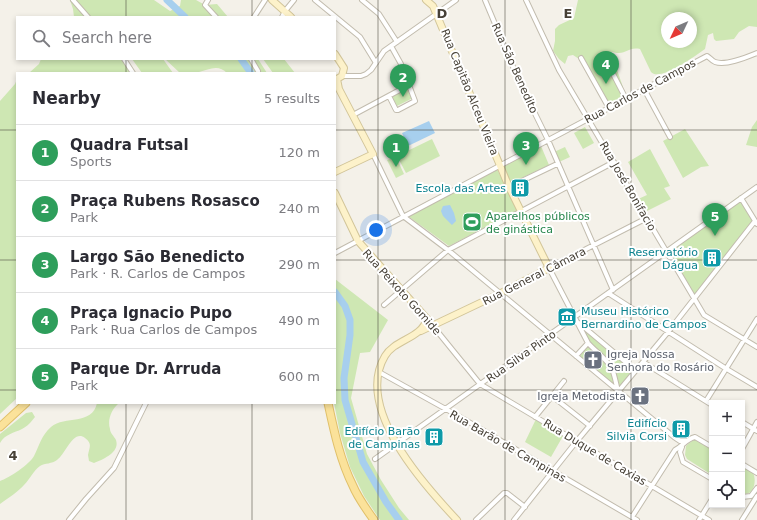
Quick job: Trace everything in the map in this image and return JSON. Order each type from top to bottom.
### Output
[{"type":"main road","points":[[0,427],[25,404]]},
{"type":"main road","points":[[328,404],[339,451],[345,468],[353,487],[374,520]]},
{"type":"street","points":[[73,0],[87,16]]},
{"type":"street","points":[[208,0],[205,5],[215,16]]},
{"type":"street","points":[[255,16],[265,0]]},
{"type":"street","points":[[272,0],[283,14],[294,0]]},
{"type":"street","points":[[315,0],[334,16]]},
{"type":"street","points":[[362,0],[379,14],[397,42]]},
{"type":"street","name":"Rua Capitão Alceu Vieira","points":[[426,0],[433,6],[437,14],[509,187],[549,268]]},
{"type":"street","points":[[456,0],[384,51],[366,74],[361,76],[342,76],[337,79],[337,84],[403,216],[501,293],[674,437],[680,441],[686,441],[695,437],[709,445]]},
{"type":"street","name":"Rua São Benedito","points":[[485,0],[613,290]]},
{"type":"street","name":"Rua José Bonifacio","points":[[526,0],[559,70],[704,315],[757,347]]},
{"type":"street","points":[[336,17],[360,37],[376,63]]},
{"type":"street","points":[[389,96],[396,110],[414,103],[415,100],[401,64],[391,46]]},
{"type":"street","name":"Rua Carlos de Campos","points":[[500,166],[707,56],[716,62],[729,62],[757,53]]},
{"type":"street","points":[[336,56],[344,68],[342,76]]},
{"type":"street","points":[[581,58],[608,108]]},
{"type":"street","points":[[125,60],[132,72]]},
{"type":"street","points":[[252,60],[258,71]]},
{"type":"street","points":[[609,66],[626,99]]},
{"type":"street","points":[[353,115],[409,85]]},
{"type":"street","points":[[644,89],[670,137]]},
{"type":"street","points":[[336,172],[373,154]]},
{"type":"street","points":[[384,305],[448,250],[614,162]]},
{"type":"street","points":[[509,187],[557,164]]},
{"type":"street","points":[[336,252],[500,166]]},
{"type":"street","name":"Rua Silva Pinto","points":[[375,459],[550,335],[576,319],[608,293],[757,187]]},
{"type":"street","name":"Rua Peixoto Gomide","points":[[336,195],[358,241],[427,318],[480,384]]},
{"type":"street","points":[[514,520],[756,222],[740,198]]},
{"type":"street","name":"Rua General Câmara","points":[[379,372],[384,358],[389,351],[421,331],[501,293],[647,218]]},
{"type":"street","points":[[549,268],[588,343],[612,368],[618,391]]},
{"type":"street","points":[[608,293],[757,387]]},
{"type":"street","points":[[421,331],[427,318]]},
{"type":"street","points":[[576,319],[635,370]]},
{"type":"street","points":[[706,401],[725,368],[757,319]]},
{"type":"street","points":[[576,356],[588,343]]},
{"type":"street","points":[[643,362],[709,403]]},
{"type":"street","points":[[379,372],[378,383],[382,411],[396,445],[423,482],[457,520]]},
{"type":"street","name":"Rua Barão de Campinas","points":[[379,372],[446,409],[637,520]]},
{"type":"street","points":[[535,417],[564,381]]},
{"type":"street","name":"Rua Duque de Caxias","points":[[480,384],[651,486],[701,518],[709,520]]},
{"type":"street","points":[[552,396],[590,426]]},
{"type":"street","points":[[69,520],[114,468],[146,404]]},
{"type":"street","points":[[745,445],[755,430],[757,422]]},
{"type":"street","points":[[745,424],[755,430]]},
{"type":"street","points":[[686,441],[680,452],[683,462],[709,477]]},
{"type":"street","points":[[632,517],[675,450],[682,446]]},
{"type":"street","points":[[745,466],[756,473]]},
{"type":"street","points":[[745,497],[751,496],[757,488]]},
{"type":"street","points":[[476,520],[504,493],[507,493],[525,507]]},
{"type":"street","points":[[742,520],[757,496]]},
{"type":"street","points":[[745,499],[752,503]]},
{"type":"street","points":[[701,518],[709,504]]},
{"type":"green space","points":[[70,0],[154,0],[170,11],[180,6],[181,0],[196,0],[205,5],[217,4],[227,16],[74,16]]},
{"type":"green space","points":[[578,0],[757,0],[757,27],[749,26],[739,32],[734,39],[716,41],[713,33],[708,35],[705,49],[678,67],[662,74],[655,74],[651,72],[640,49],[633,49],[622,53],[606,53],[603,58],[603,62],[607,66],[617,70],[623,87],[624,98],[619,102],[616,100],[610,103],[607,101],[595,78],[589,73],[579,59],[573,55],[568,56],[565,64],[559,59],[553,51],[555,29],[559,25],[574,18]]},
{"type":"green space","points":[[41,60],[122,60],[133,72],[30,72],[39,64]]},
{"type":"green space","points":[[133,60],[164,60],[172,72],[141,72]]},
{"type":"green space","points":[[166,60],[259,60],[266,72],[226,72],[217,68],[199,72],[179,72]]},
{"type":"green space","points":[[264,60],[285,60],[294,72],[272,72]]},
{"type":"green space","points":[[16,82],[16,399],[0,414],[0,101]]},
{"type":"green space","points":[[407,88],[413,98],[397,106],[392,97],[393,95]]},
{"type":"green space","points":[[757,120],[757,147],[746,145],[752,127]]},
{"type":"green space","points":[[585,127],[594,143],[583,149],[574,133]]},
{"type":"green space","points":[[685,129],[709,166],[701,167],[683,178],[663,141]]},
{"type":"green space","points":[[432,139],[440,156],[406,173],[397,156]]},
{"type":"green space","points":[[541,146],[549,165],[511,183],[503,166]]},
{"type":"green space","points":[[565,147],[570,157],[559,162],[554,152]]},
{"type":"green space","points":[[650,149],[670,186],[664,188],[671,199],[643,213],[636,200],[647,195],[628,162]]},
{"type":"green space","points":[[396,157],[404,174],[396,178],[387,160]]},
{"type":"green space","points":[[497,169],[518,210],[449,246],[408,216]]},
{"type":"green space","points":[[739,196],[754,220],[695,298],[666,252]]},
{"type":"green space","points":[[336,280],[388,320],[370,352],[360,353],[351,398],[367,454],[381,480],[399,508],[409,520],[380,520],[364,496],[350,467],[340,433],[334,404],[336,404]]},
{"type":"green space","points":[[580,325],[634,370],[619,388],[612,367],[590,343]]},
{"type":"green space","points":[[588,344],[611,369],[613,386],[578,356]]},
{"type":"green space","points":[[97,404],[118,404],[112,411],[109,422],[111,433],[117,444],[116,448],[110,454],[94,463],[89,461],[89,442],[81,436],[77,437],[73,439],[57,460],[40,466],[35,470],[22,488],[0,504],[0,481],[9,477],[32,459],[43,437],[51,427],[63,421],[84,418],[90,415]]},
{"type":"green space","points":[[32,412],[35,417],[26,427],[7,436],[0,443],[0,434],[26,413]]},
{"type":"green space","points":[[536,419],[563,436],[551,457],[525,442]]},
{"type":"green space","points":[[694,439],[709,447],[709,473],[687,459],[685,455],[686,446]]},
{"type":"green space","points":[[745,468],[753,473],[755,480],[754,488],[746,494]]},
{"type":"water","points":[[429,121],[435,133],[408,146],[402,133]]},
{"type":"water","points":[[450,205],[456,221],[452,225],[443,216],[441,211],[443,206]]},
{"type":"waterway","points":[[167,0],[184,16]]},
{"type":"waterway","points":[[242,60],[250,72]]},
{"type":"waterway","points":[[336,293],[345,306],[350,320],[350,335],[344,378],[345,400],[363,462],[386,502],[399,520]]},
{"type":"place","name":"Praça Ignacio Pupo","points":[[606,84]]},
{"type":"place","name":"Praça Rubens Rosasco","points":[[403,97]]},
{"type":"place","name":"Largo São Benedicto","points":[[526,165]]},
{"type":"place","name":"Quadra Futsal","points":[[396,167]]},
{"type":"place","name":"Escola das Artes","points":[[520,188]]},
{"type":"place","name":"Aparelhos públicos de ginástica","points":[[472,222]]},
{"type":"place","name":"Parque Dr. Arruda","points":[[715,236]]},
{"type":"place","name":"Reservatório Dágua","points":[[712,258]]},
{"type":"place","name":"Museu Histórico Bernardino de Campos","points":[[567,317]]},
{"type":"place","name":"Igreja Nossa Senhora do Rosário","points":[[593,360]]},
{"type":"place","name":"Igreja Metodista","points":[[640,396]]},
{"type":"place","name":"Edifício Silvia Corsi","points":[[681,429]]},
{"type":"place","name":"Edifício Barão de Campinas","points":[[434,437]]}]
